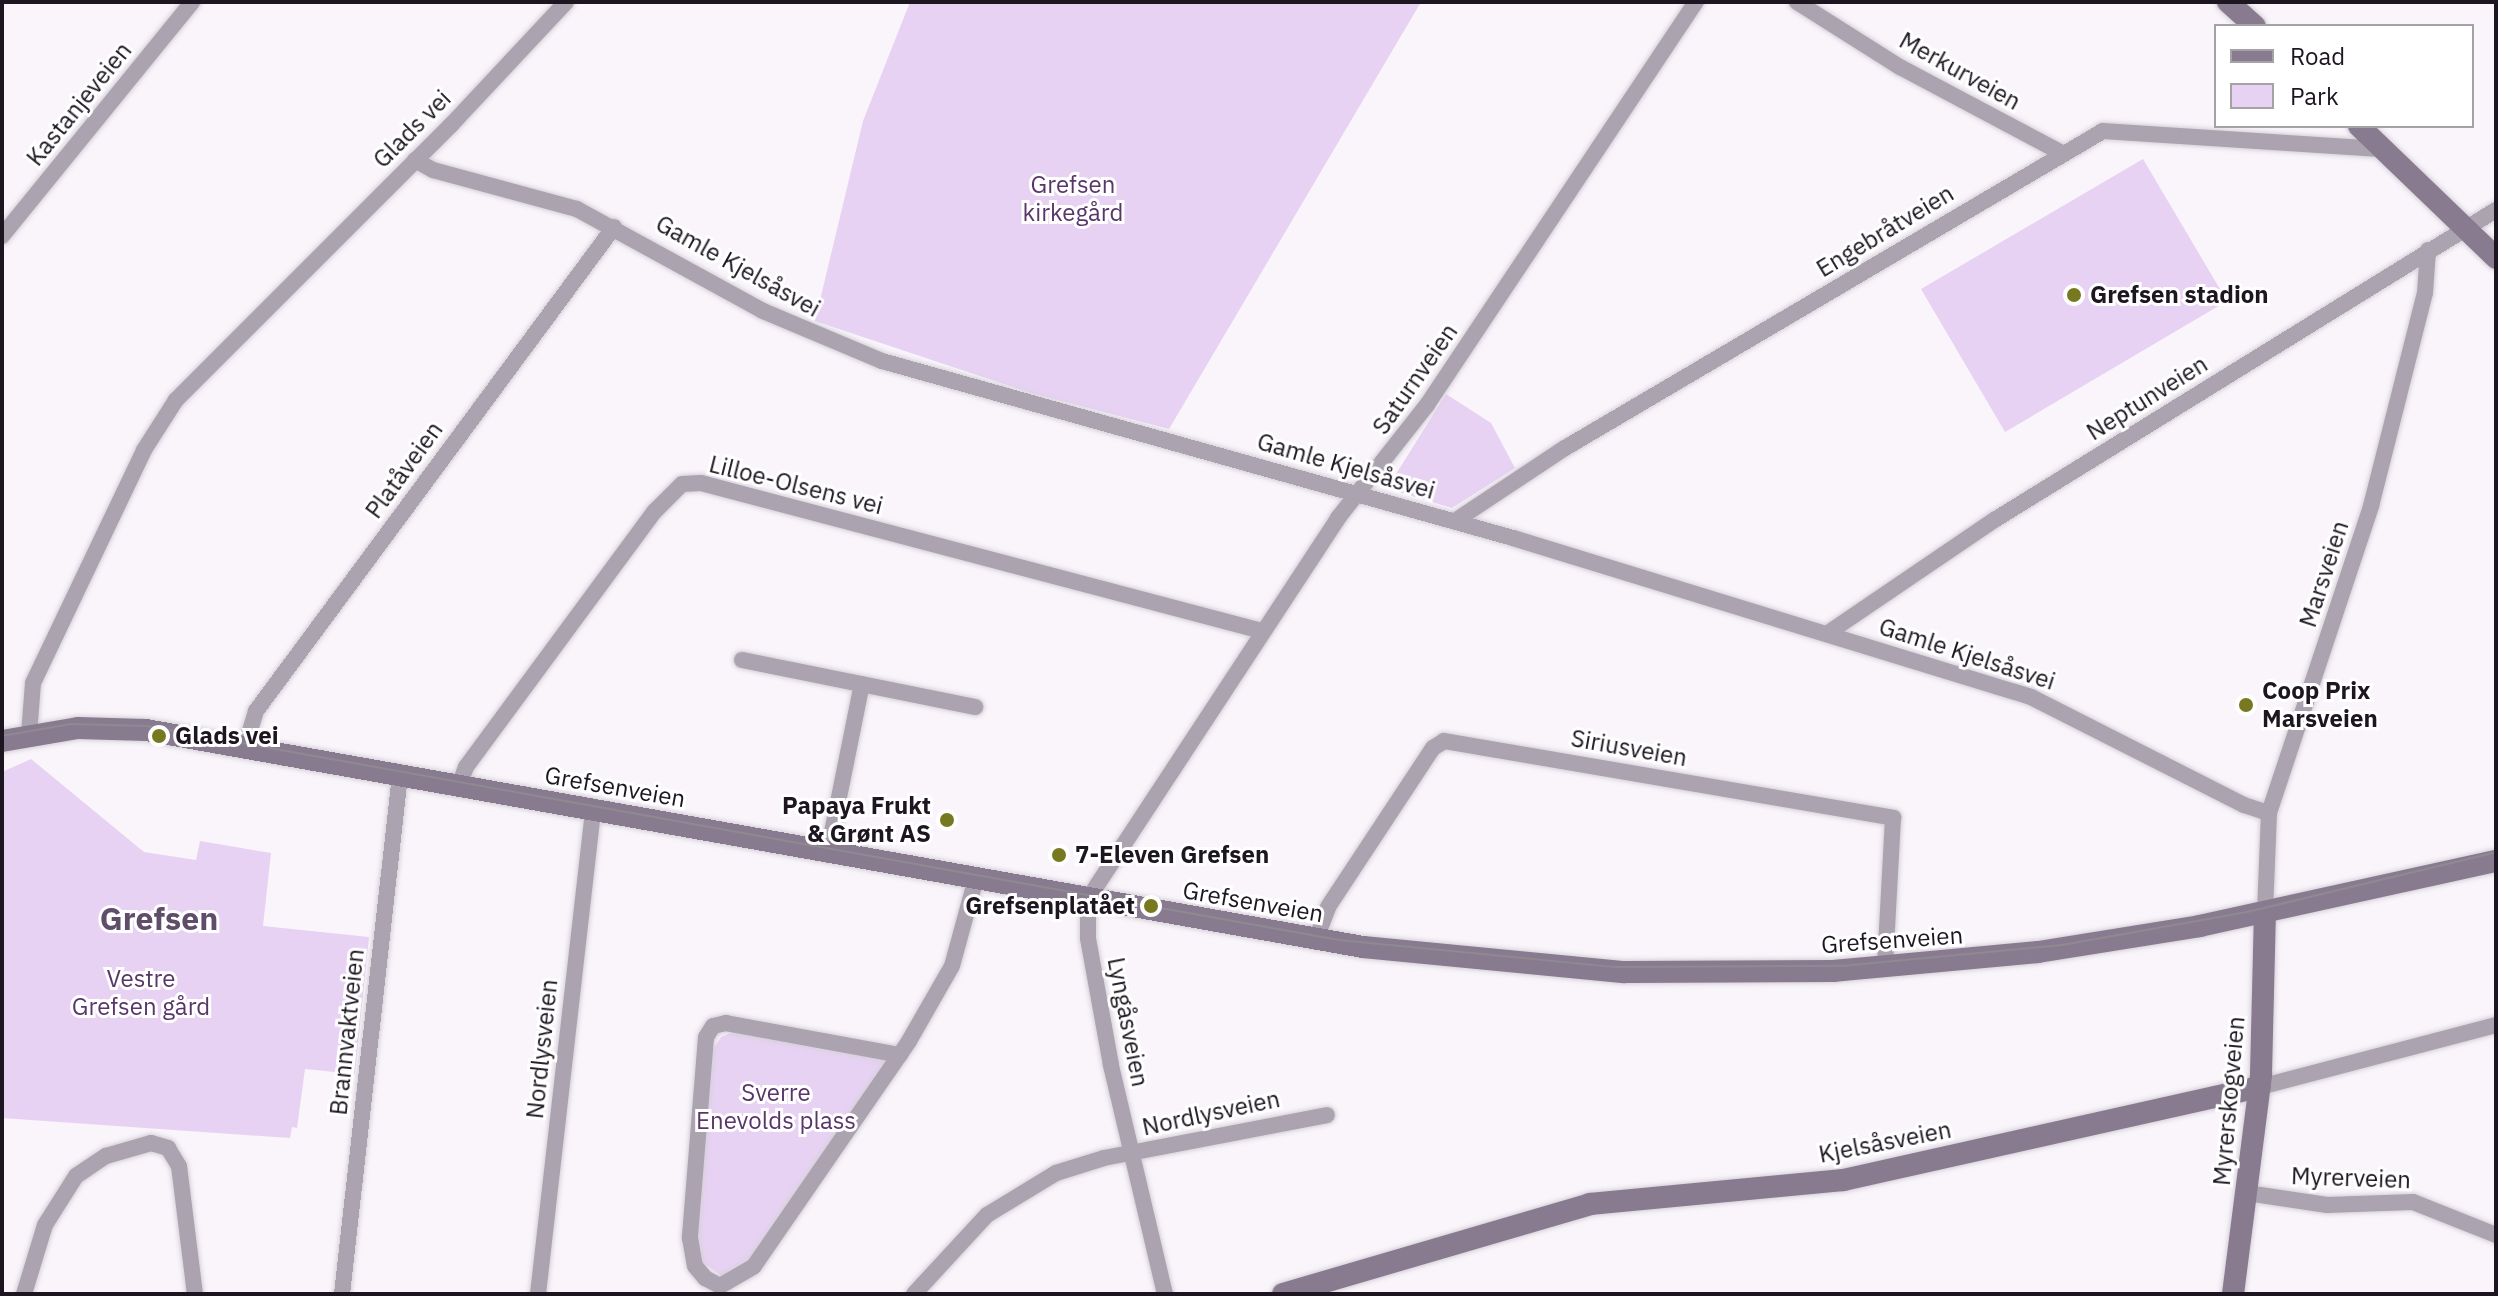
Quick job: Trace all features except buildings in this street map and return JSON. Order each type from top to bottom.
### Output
[{"type":"main road","points":[[2228,2],[2253,24]]},
{"type":"main road","points":[[2361,128],[2496,258]]},
{"type":"main road","name":"Grefsenveien","points":[[2,741],[29,734],[123,728],[245,747],[1316,939],[1460,959],[1625,972],[1885,968],[2094,944],[2265,912],[2453,867],[2496,861]]},
{"type":"main road","name":"Grefsenveien","points":[[2453,867],[2496,845]]},
{"type":"main road","name":"Myrerskogveien","points":[[2233,1294],[2260,1087],[2265,912]]},
{"type":"main road","name":"Kjelsåsveien","points":[[1283,1294],[1590,1204],[1843,1180],[2260,1087]]},
{"type":"street","name":"Kastanjeveien","points":[[2,236],[192,2]]},
{"type":"street","name":"Glads vei","points":[[29,734],[33,683],[160,423],[176,400],[415,160],[566,2]]},
{"type":"street","name":"Saturnveien","points":[[1088,899],[1262,631],[1357,495],[1427,405],[1696,2]]},
{"type":"street","name":"Merkurveien","points":[[1797,2],[1900,67],[2062,153]]},
{"type":"street","name":"Engebråtveien","points":[[1455,521],[1565,448],[2103,131],[2123,129],[2256,145],[2383,149]]},
{"type":"street","name":"Gamle Kjelsåsvei","points":[[415,160],[433,170],[577,209],[763,311],[882,361],[1455,521],[2031,697],[2269,813]]},
{"type":"street","name":"Neptunveien","points":[[1828,633],[1996,519],[2496,210]]},
{"type":"street","name":"Platåveien","points":[[245,747],[256,711],[614,227]]},
{"type":"street","name":"Marsveien","points":[[2265,912],[2269,813],[2371,506],[2425,293],[2428,250]]},
{"type":"street","name":"Lilloe-Olsens vei","points":[[459,786],[466,767],[645,523],[682,484],[701,483],[1262,631]]},
{"type":"street","points":[[742,660],[975,707]]},
{"type":"street","points":[[828,852],[862,684]]},
{"type":"street","name":"Siriusveien","points":[[1316,939],[1328,907],[1433,748],[1449,741],[1893,818],[1885,968]]},
{"type":"street","name":"Brannvaktveien","points":[[342,1294],[400,775]]},
{"type":"street","name":"Nordlysveien","points":[[538,1294],[593,810]]},
{"type":"street","points":[[900,1055],[726,1023],[713,1026],[706,1037],[690,1238],[695,1266],[720,1286],[742,1278],[766,1252],[900,1055],[952,966],[976,878]]},
{"type":"street","name":"Lyngåsveien","points":[[1088,899],[1088,938],[1132,1153],[1165,1294]]},
{"type":"street","name":"Kjelsåsveien","points":[[2260,1087],[2496,1025]]},
{"type":"street","name":"Nordlysveien","points":[[914,1294],[976,1225],[1013,1198],[1070,1167],[1327,1115]]},
{"type":"street","points":[[24,1294],[45,1225],[76,1176],[106,1156],[151,1143],[168,1148],[179,1166],[195,1294]]},
{"type":"street","name":"Myrerveien","points":[[2247,1193],[2327,1205],[2413,1202],[2496,1235]]},
{"type":"green space","name":"Grefsen kirkegård","points":[[910,2],[1421,2],[1169,429],[1031,393],[815,321],[863,121]]},
{"type":"green space","name":"Grefsen stadion","points":[[2143,159],[2227,301],[2005,432],[1921,289]]},
{"type":"green space","points":[[1446,394],[1491,423],[1515,468],[1452,508],[1399,492],[1391,482]]},
{"type":"green space","name":"Vestre Grefsen gård","points":[[31,759],[144,852],[196,860],[200,841],[271,853],[263,926],[369,937],[355,1074],[305,1069],[297,1128],[292,1127],[290,1138],[2,1118],[2,772]]},
{"type":"green space","name":"Sverre Enevolds plass","points":[[735,1031],[886,1060],[754,1260],[722,1276],[699,1260],[696,1235],[713,1049],[721,1037]]},
{"type":"tram line","points":[[2,736],[71,724],[147,726],[1339,940],[1616,967],[1843,966],[2062,945],[2247,912],[2496,852]]},
{"type":"place","name":"Grefsen stadion","points":[[2074,295]]},
{"type":"place","name":"Coop Prix Marsveien","points":[[2246,705]]},
{"type":"place","name":"Glads vei","points":[[159,736]]},
{"type":"place","name":"Papaya Frukt & Grønt AS","points":[[947,820]]},
{"type":"place","name":"7-Eleven Grefsen","points":[[1059,855]]},
{"type":"place","name":"Grefsenplatået","points":[[1151,906]]},
{"type":"district","name":"Grefsen","points":[[159,918]]}]
